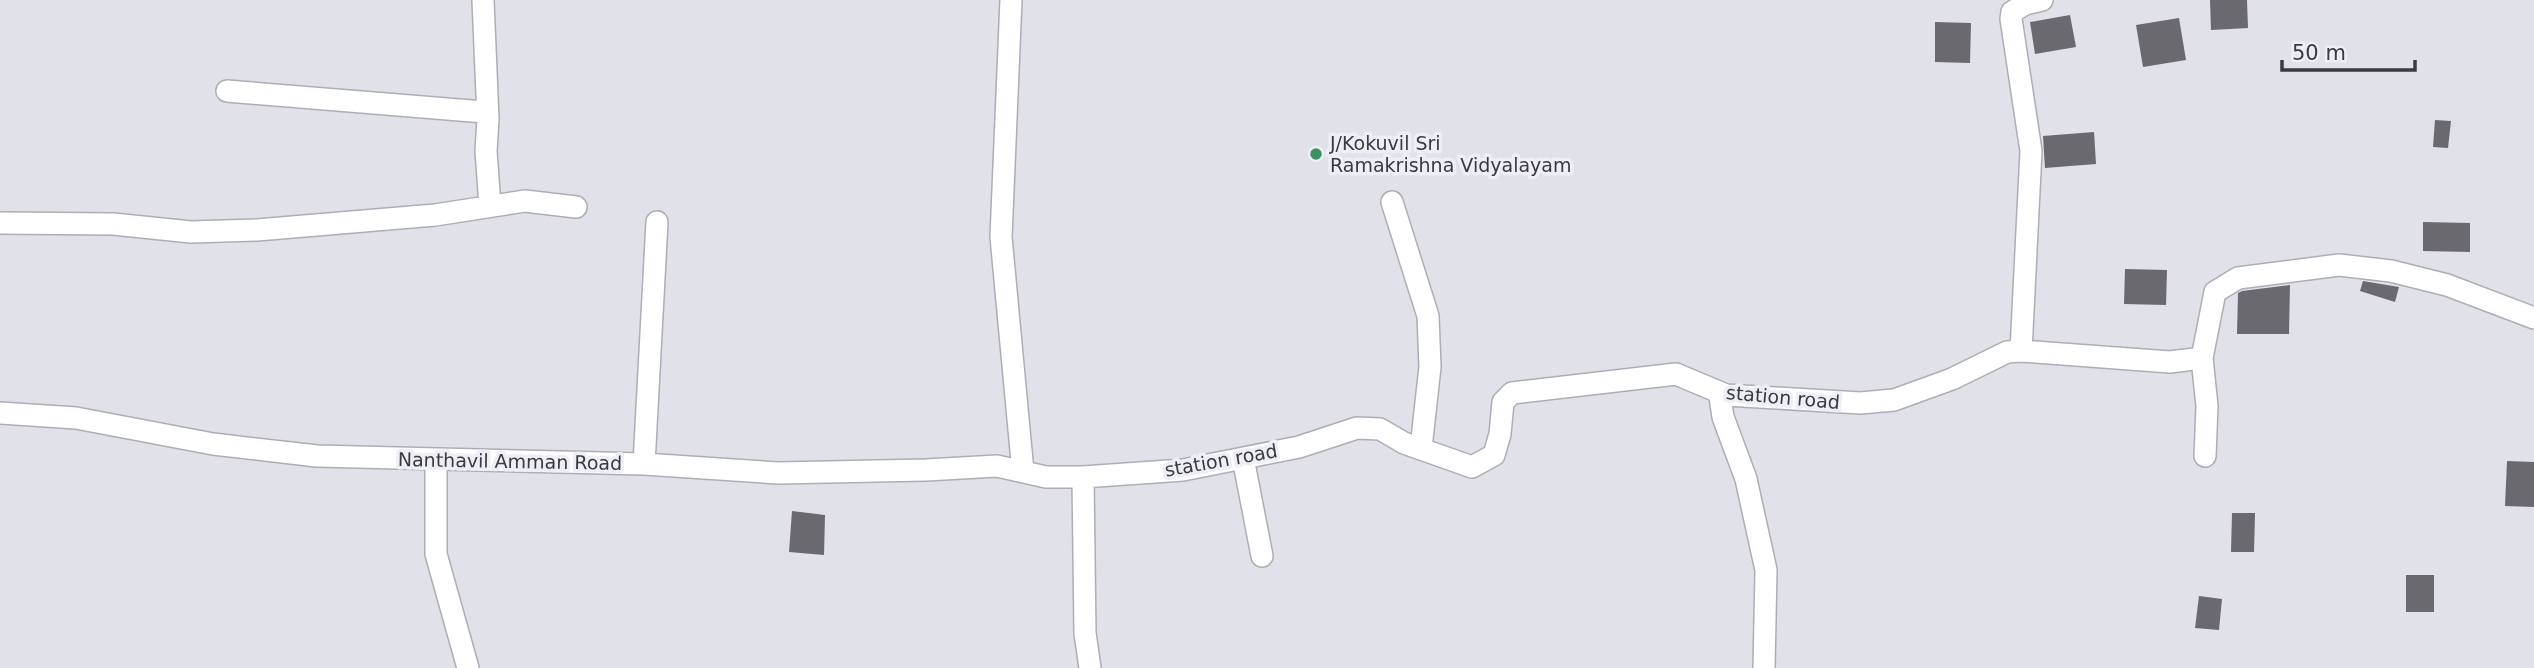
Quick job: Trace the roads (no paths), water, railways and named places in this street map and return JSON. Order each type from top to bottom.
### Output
[{"type":"street","points":[[483,0],[488,119],[485,151],[490,206]]},
{"type":"street","points":[[1011,0],[1001,237],[1023,472]]},
{"type":"street","points":[[2021,351],[2031,150],[2011,19],[2012,12],[2025,4],[2042,0]]},
{"type":"street","points":[[227,91],[476,110],[484,112],[488,119]]},
{"type":"street","points":[[0,223],[113,224],[191,232],[257,230],[435,215],[525,201],[576,207]]},
{"type":"street","points":[[1392,202],[1428,316],[1430,367],[1421,448]]},
{"type":"street","points":[[644,464],[657,222]]},
{"type":"street","points":[[2205,456],[2207,406],[2202,358],[2215,292],[2238,278],[2339,265],[2391,271],[2447,285],[2534,318]]},
{"type":"street","name":"station road","points":[[1023,472],[1046,477],[1083,477],[1182,470],[1299,447],[1357,428],[1380,429],[1404,443],[1472,467],[1494,454],[1500,434],[1503,402],[1512,393],[1676,374],[1726,395],[1860,403],[1894,400],[1952,379],[2007,352],[2170,362],[2202,358]]},
{"type":"street","points":[[1726,395],[1720,397],[1723,417],[1746,479],[1766,570],[1764,668]]},
{"type":"street","name":"Nanthavil Amman Road","points":[[0,413],[76,418],[213,444],[304,454],[436,460],[644,464],[778,473],[997,466],[1023,472]]},
{"type":"street","points":[[1243,458],[1262,556]]},
{"type":"street","points":[[436,460],[436,554],[468,668]]},
{"type":"street","points":[[1083,477],[1086,633],[1090,668]]},
{"type":"place","name":"J/Kokuvil Sri Ramakrishna Vidyalayam","points":[[1316,154]]}]
